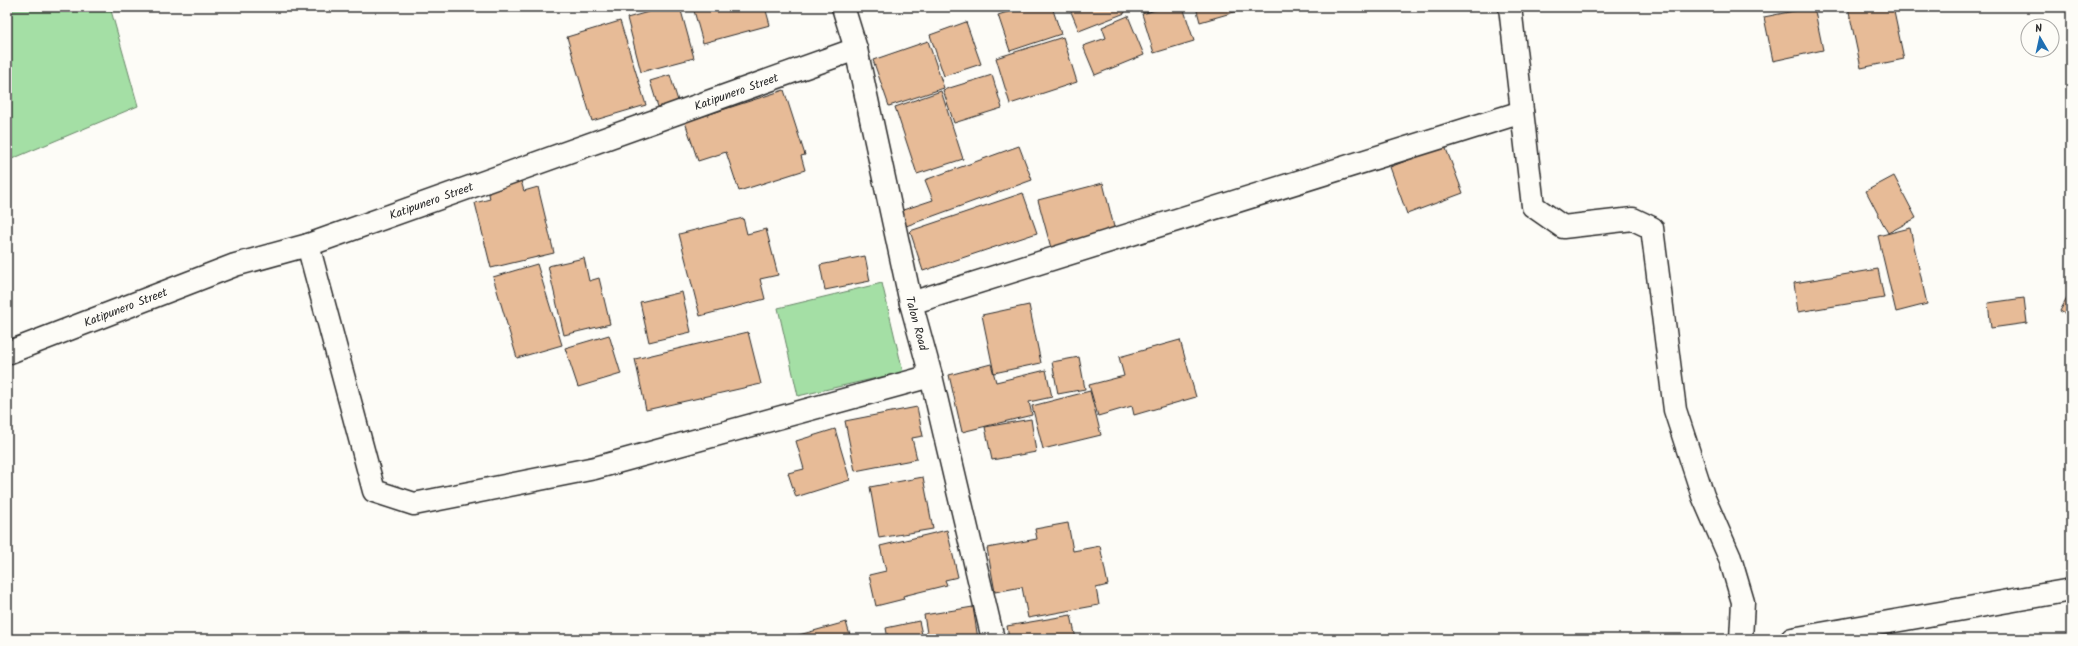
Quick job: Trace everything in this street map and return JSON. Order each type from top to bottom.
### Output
[{"type":"street","name":"Talon Road","points":[[843,7],[856,49],[911,303],[931,376],[994,639]]},
{"type":"street","points":[[1510,7],[1533,206],[1563,227],[1633,219],[1652,228],[1675,410],[1703,496],[1730,558],[1743,602],[1741,639]]},
{"type":"street","name":"Katipunero Street","points":[[7,353],[235,265],[308,244],[856,49]]},
{"type":"street","points":[[911,303],[1522,112]]},
{"type":"street","points":[[308,244],[374,491],[414,504],[595,468],[931,376]]},
{"type":"street","points":[[1792,639],[2071,590]]},
{"type":"green space","points":[[7,7],[110,7],[138,106],[7,161]]},
{"type":"green space","points":[[882,283],[903,372],[798,396],[778,308]]},
{"type":"building","points":[[666,7],[680,7],[694,58],[641,72],[627,18]]},
{"type":"building","points":[[693,7],[765,7],[770,25],[703,43]]},
{"type":"building","points":[[1023,7],[1052,7],[1061,34],[1010,51],[998,15]]},
{"type":"building","points":[[1069,7],[1123,7],[1125,13],[1079,31]]},
{"type":"building","points":[[1141,7],[1161,7],[1143,13]]},
{"type":"building","points":[[1166,7],[1183,7],[1194,41],[1154,53],[1142,14]]},
{"type":"building","points":[[1196,7],[1236,7],[1238,11],[1200,22]]},
{"type":"building","points":[[1814,7],[1823,50],[1773,61],[1764,17]]},
{"type":"building","points":[[1848,7],[1893,7],[1904,59],[1861,68]]},
{"type":"building","points":[[1128,16],[1144,55],[1095,75],[1083,46],[1106,38],[1102,27]]},
{"type":"building","points":[[620,21],[646,105],[592,121],[567,37]]},
{"type":"building","points":[[966,22],[981,64],[944,76],[930,35]]},
{"type":"building","points":[[1063,37],[1077,82],[1010,104],[996,58]]},
{"type":"building","points":[[928,41],[944,88],[889,106],[873,60]]},
{"type":"building","points":[[670,75],[679,104],[659,110],[650,81]]},
{"type":"building","points":[[992,75],[1002,108],[954,123],[943,90]]},
{"type":"building","points":[[784,90],[805,155],[801,156],[805,170],[739,191],[726,152],[698,161],[685,122]]},
{"type":"building","points":[[941,91],[963,159],[917,174],[895,107]]},
{"type":"building","points":[[1019,146],[1032,180],[906,226],[900,211],[933,200],[925,180]]},
{"type":"building","points":[[1445,146],[1463,193],[1407,214],[1390,167]]},
{"type":"building","points":[[1894,176],[1916,218],[1888,233],[1866,191]]},
{"type":"building","points":[[521,181],[524,191],[538,187],[554,253],[491,268],[475,203],[490,199],[488,189]]},
{"type":"building","points":[[1103,183],[1115,231],[1051,248],[1038,200]]},
{"type":"building","points":[[1023,193],[1037,233],[923,271],[910,231]]},
{"type":"building","points":[[743,218],[747,234],[766,229],[778,275],[760,279],[765,299],[700,316],[679,234]]},
{"type":"building","points":[[1910,228],[1927,304],[1896,312],[1878,236]]},
{"type":"building","points":[[865,256],[870,281],[825,290],[820,265]]},
{"type":"building","points":[[584,258],[589,281],[599,278],[610,324],[564,335],[548,266]]},
{"type":"building","points":[[537,264],[562,345],[517,358],[493,277]]},
{"type":"building","points":[[1878,269],[1884,298],[1798,312],[1794,283]]},
{"type":"building","points":[[2071,291],[2071,317],[2060,311]]},
{"type":"building","points":[[682,292],[691,332],[649,342],[640,302]]},
{"type":"building","points":[[2024,298],[2027,323],[1991,328],[1988,303]]},
{"type":"building","points":[[1029,305],[1041,363],[994,373],[982,315]]},
{"type":"building","points":[[748,332],[761,384],[646,410],[635,359]]},
{"type":"building","points":[[609,335],[621,374],[578,387],[565,348]]},
{"type":"building","points":[[1180,340],[1196,397],[1134,415],[1132,406],[1098,416],[1089,385],[1124,376],[1119,357]]},
{"type":"building","points":[[1079,357],[1085,389],[1058,394],[1052,362]]},
{"type":"building","points":[[991,364],[996,382],[1046,370],[1052,397],[1029,402],[1032,415],[962,432],[949,375]]},
{"type":"building","points":[[1090,391],[1101,435],[1043,449],[1032,406]]},
{"type":"building","points":[[917,407],[923,436],[912,438],[917,459],[855,471],[845,421]]},
{"type":"building","points":[[1031,419],[1036,452],[992,460],[985,427]]},
{"type":"building","points":[[835,429],[850,480],[796,497],[788,473],[804,469],[796,441]]},
{"type":"building","points":[[923,477],[933,529],[879,538],[870,487]]},
{"type":"building","points":[[1068,523],[1073,551],[1100,546],[1108,585],[1096,588],[1099,605],[1028,618],[1022,587],[995,592],[987,548],[1037,539],[1035,529]]},
{"type":"building","points":[[947,530],[958,577],[945,580],[947,585],[903,596],[904,599],[876,606],[869,575],[886,571],[880,546]]},
{"type":"building","points":[[973,607],[978,639],[928,639],[924,615]]},
{"type":"building","points":[[1071,615],[1076,639],[1009,639],[1007,626]]},
{"type":"building","points":[[919,621],[923,639],[888,639],[886,628]]},
{"type":"building","points":[[846,622],[851,639],[788,638]]}]
